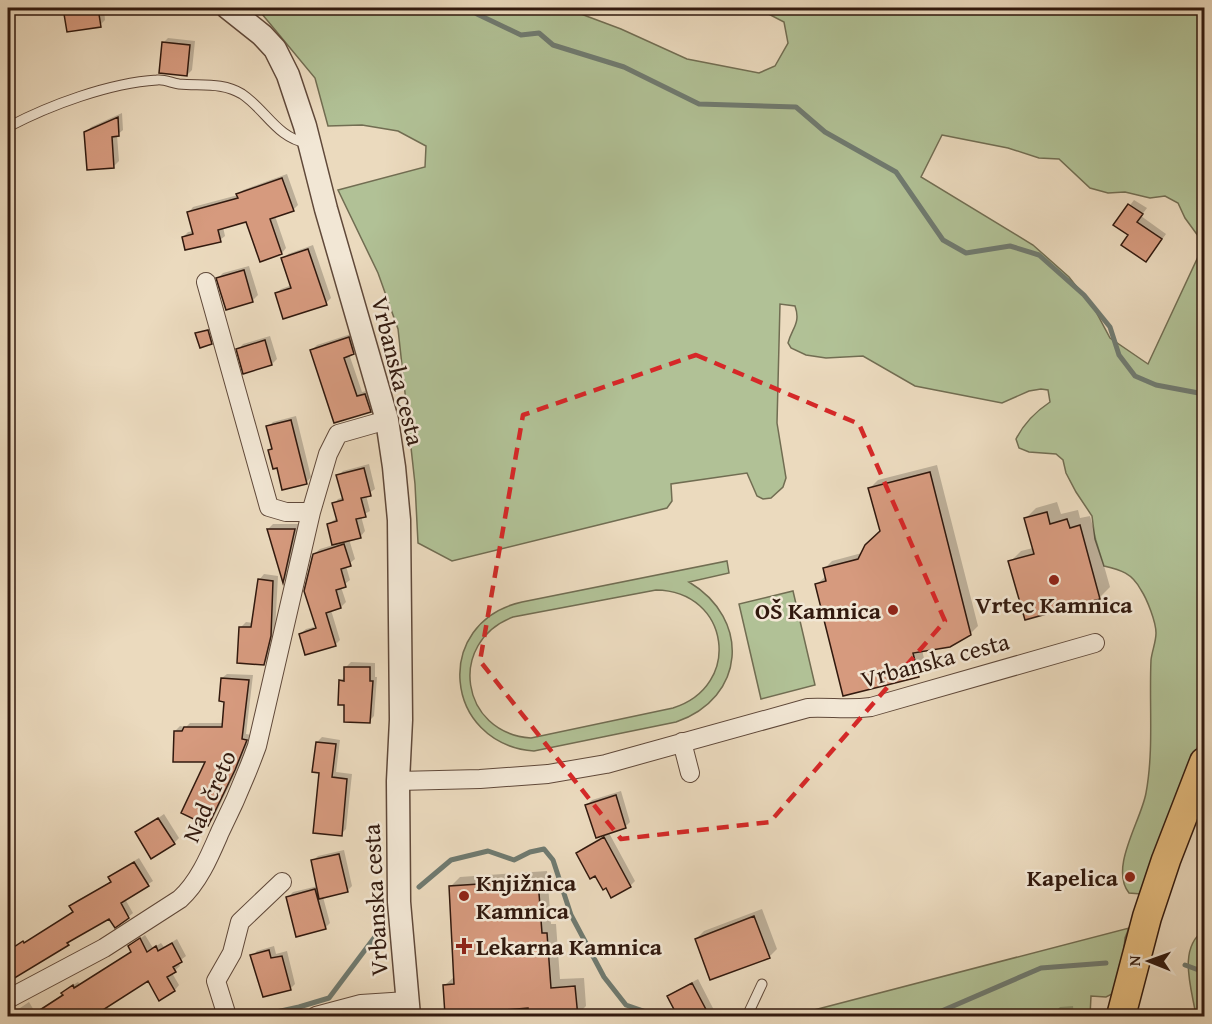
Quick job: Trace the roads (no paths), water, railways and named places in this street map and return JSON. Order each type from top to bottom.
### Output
[{"type":"main road","points":[[1121,1017],[1144,928],[1204,762]]},
{"type":"street","name":"Vrbanska cesta","points":[[228,8],[276,49],[288,75],[310,143],[326,209],[387,420],[399,520],[401,720],[398,781],[399,902],[408,1009]]},
{"type":"street","points":[[206,282],[269,507],[286,512],[311,512]]},
{"type":"street","name":"Nad čreto","points":[[8,999],[104,948],[189,891],[245,780],[257,746],[311,512],[328,454],[338,434],[387,420]]},
{"type":"street","name":"Vrbanska cesta","points":[[398,781],[480,779],[548,774],[606,764],[682,742],[761,723],[808,708],[871,707],[1095,643]]},
{"type":"street","points":[[682,742],[690,773]]},
{"type":"street","points":[[227,1017],[216,981],[232,953],[240,922],[282,882]]},
{"type":"street","points":[[320,1016],[361,1004],[408,1009]]},
{"type":"lane","points":[[8,127],[57,104],[104,90],[159,79],[179,84],[206,83],[227,87],[241,93],[254,103],[283,134],[297,141],[310,143]]},
{"type":"lane","points":[[747,1017],[762,984]]},
{"type":"waterway","points":[[468,8],[521,35],[539,33],[553,45],[624,67],[699,104],[796,107],[825,132],[896,172],[943,240],[966,253],[1010,246],[1039,255],[1084,295],[1110,327],[1119,355],[1135,376],[1156,385],[1204,394]]},
{"type":"waterway","points":[[419,887],[451,860],[488,851],[514,860],[530,852],[544,849],[553,860],[571,915],[604,977],[626,1005],[653,1016]]},
{"type":"waterway","points":[[258,1016],[329,998],[377,934]]},
{"type":"waterway","points":[[930,1016],[1041,968],[1106,963]]},
{"type":"waterway","points":[[1185,965],[1204,972]]},
{"type":"place","name":"Vrtec Kamnica","points":[[1054,580]]},
{"type":"place","name":"OŠ Kamnica","points":[[893,610]]},
{"type":"place","name":"Kapelica","points":[[1130,877]]},
{"type":"place","name":"Knjižnica Kamnica","points":[[464,896]]},
{"type":"place","name":"Lekarna Kamnica","points":[[464,946]]}]
